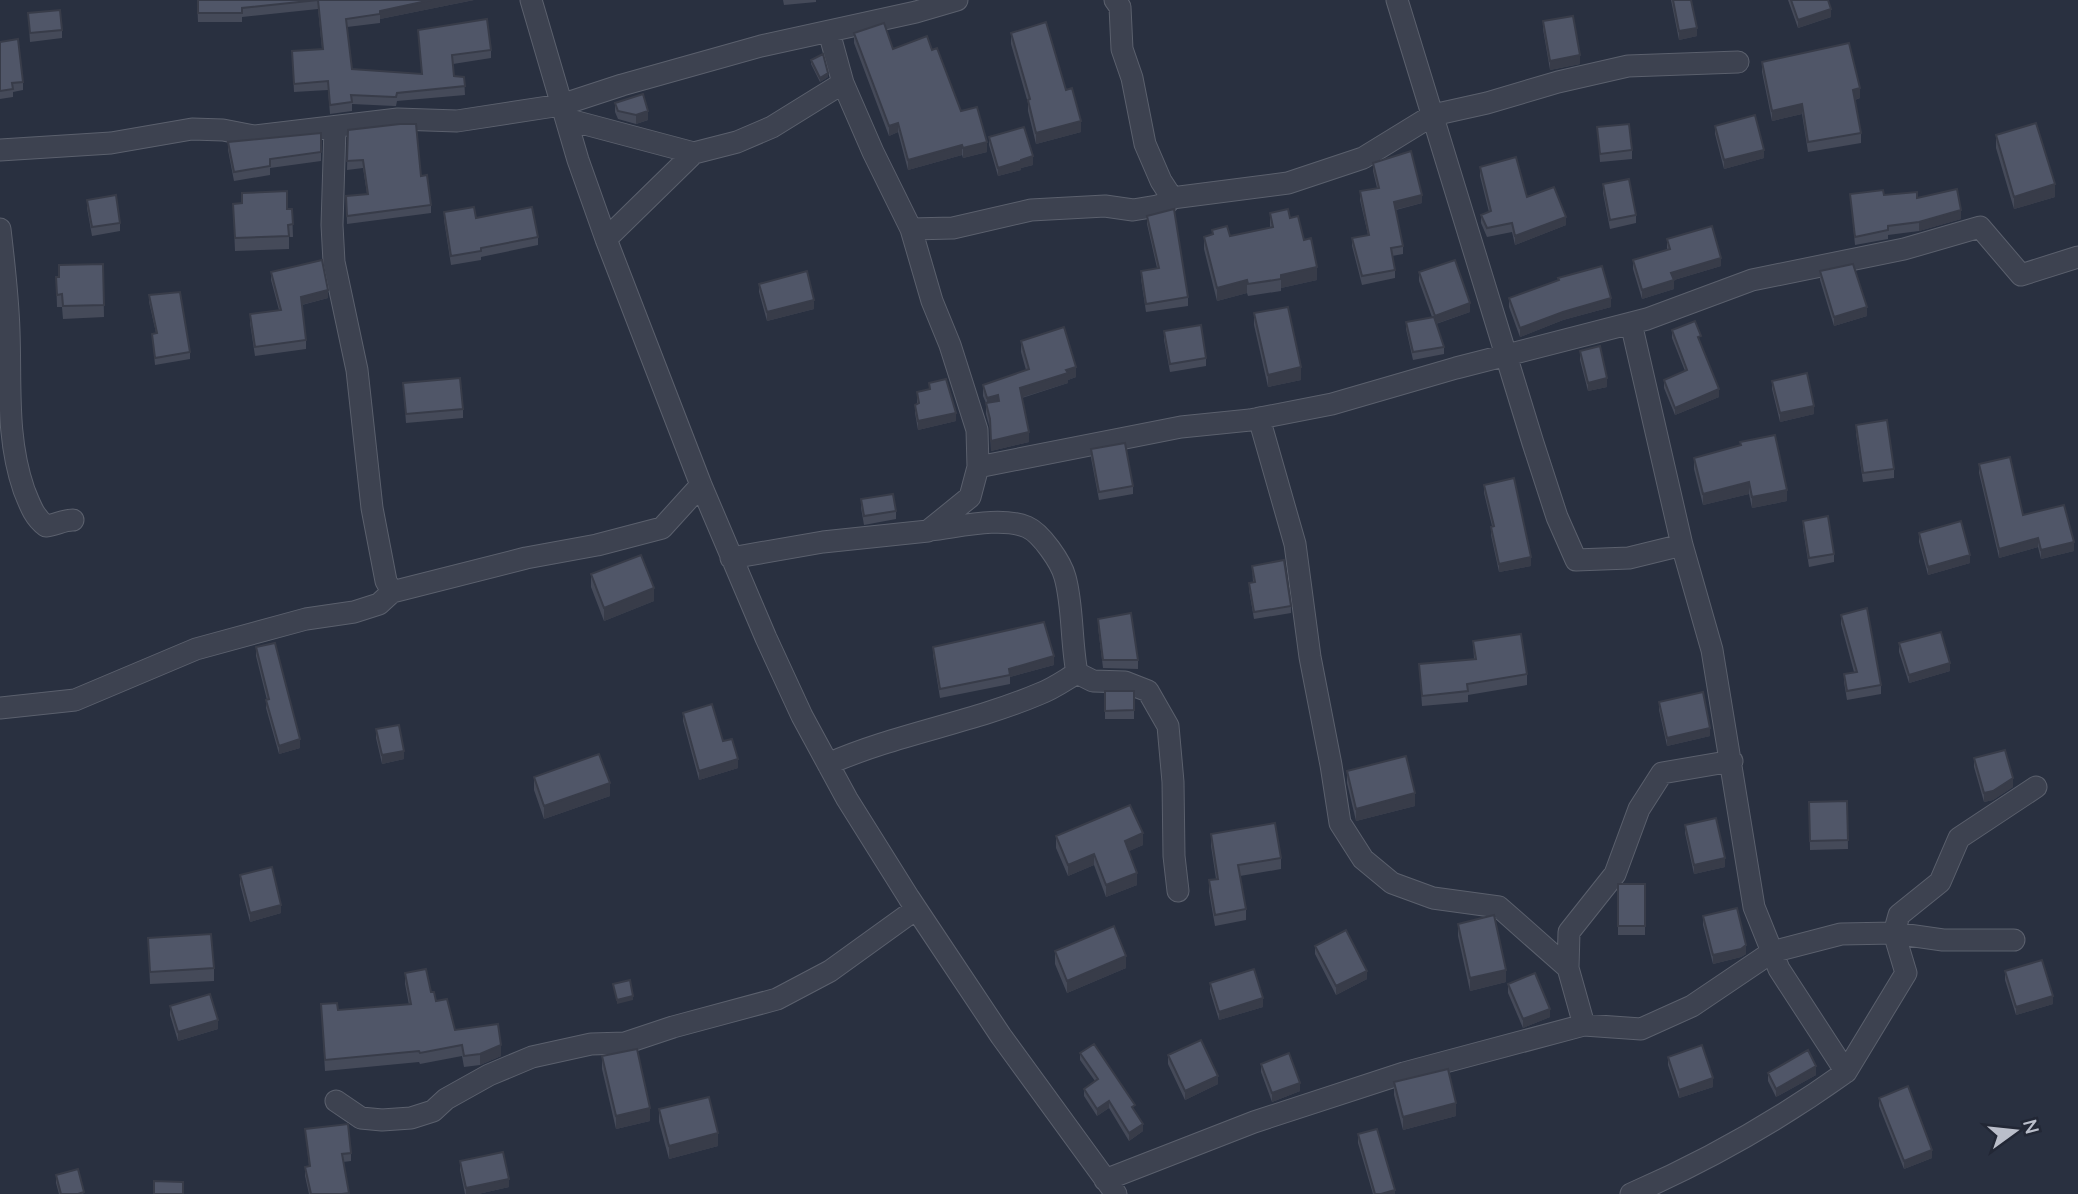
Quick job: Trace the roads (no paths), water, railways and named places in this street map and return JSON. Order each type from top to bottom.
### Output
[{"type":"street","points":[[531,0],[563,112],[606,239],[701,485],[802,716],[847,799],[916,909],[1001,1036],[1110,1187],[1157,1162],[1254,1122],[1404,1073],[1584,1025],[1641,1029],[1692,1006],[1772,952],[1841,934],[1894,933],[1943,940],[2014,940]]},
{"type":"street","points":[[0,150],[111,143],[192,130],[223,130],[254,136],[398,119],[457,121],[563,112],[622,85],[761,46],[916,12],[957,0]]},
{"type":"street","points":[[1115,0],[1120,8],[1122,49],[1132,78],[1145,144],[1161,181],[1172,198]]},
{"type":"street","points":[[1397,0],[1557,517],[1576,560],[1629,558],[1682,545]]},
{"type":"street","points":[[829,32],[843,83],[911,229],[932,301],[950,345],[977,430],[978,467],[970,497],[928,531]]},
{"type":"street","points":[[911,229],[953,228],[1031,209],[1105,206],[1133,209],[1157,206],[1172,198],[1288,183],[1363,158],[1433,115],[1628,66],[1738,62]]},
{"type":"street","points":[[606,239],[694,153],[737,142],[772,127],[843,83]]},
{"type":"street","points":[[563,112],[694,153]]},
{"type":"street","points":[[335,127],[332,225],[334,262],[356,370],[372,508],[386,581],[392,592]]},
{"type":"street","points":[[978,467],[1181,427],[1259,418],[1332,404],[1631,323],[1752,280],[1904,249],[1980,226],[2021,275],[2078,257]]},
{"type":"street","points":[[0,229],[9,331],[11,438],[17,469],[36,518],[46,526],[73,520]]},
{"type":"street","points":[[1631,323],[1682,545],[1712,650],[1754,907],[1779,969],[1846,1072]]},
{"type":"street","points":[[1259,418],[1295,544],[1310,657],[1340,823],[1363,859],[1392,883],[1433,898],[1499,907],[1568,968]]},
{"type":"street","points":[[0,708],[75,700],[196,649],[306,619],[354,612],[379,604],[392,592],[526,558],[597,545],[662,528],[701,485]]},
{"type":"street","points":[[731,558],[823,542],[995,522],[1027,527],[1046,541],[1065,575],[1077,673]]},
{"type":"street","points":[[828,764],[862,749],[980,716],[1042,693],[1077,673]]},
{"type":"street","points":[[1077,673],[1093,681],[1125,682],[1148,691],[1168,726],[1178,891]]},
{"type":"street","points":[[1584,1025],[1568,968],[1569,933],[1615,874],[1639,809],[1662,773],[1732,761]]},
{"type":"street","points":[[1631,1194],[1669,1178],[1791,1111],[1846,1072],[1906,973],[1894,933],[1899,915],[1940,882],[1959,838],[2036,787]]},
{"type":"street","points":[[337,1101],[361,1118],[411,1118],[433,1111],[446,1099],[489,1075],[532,1057],[590,1044],[625,1043],[777,999],[830,971],[916,909]]}]
